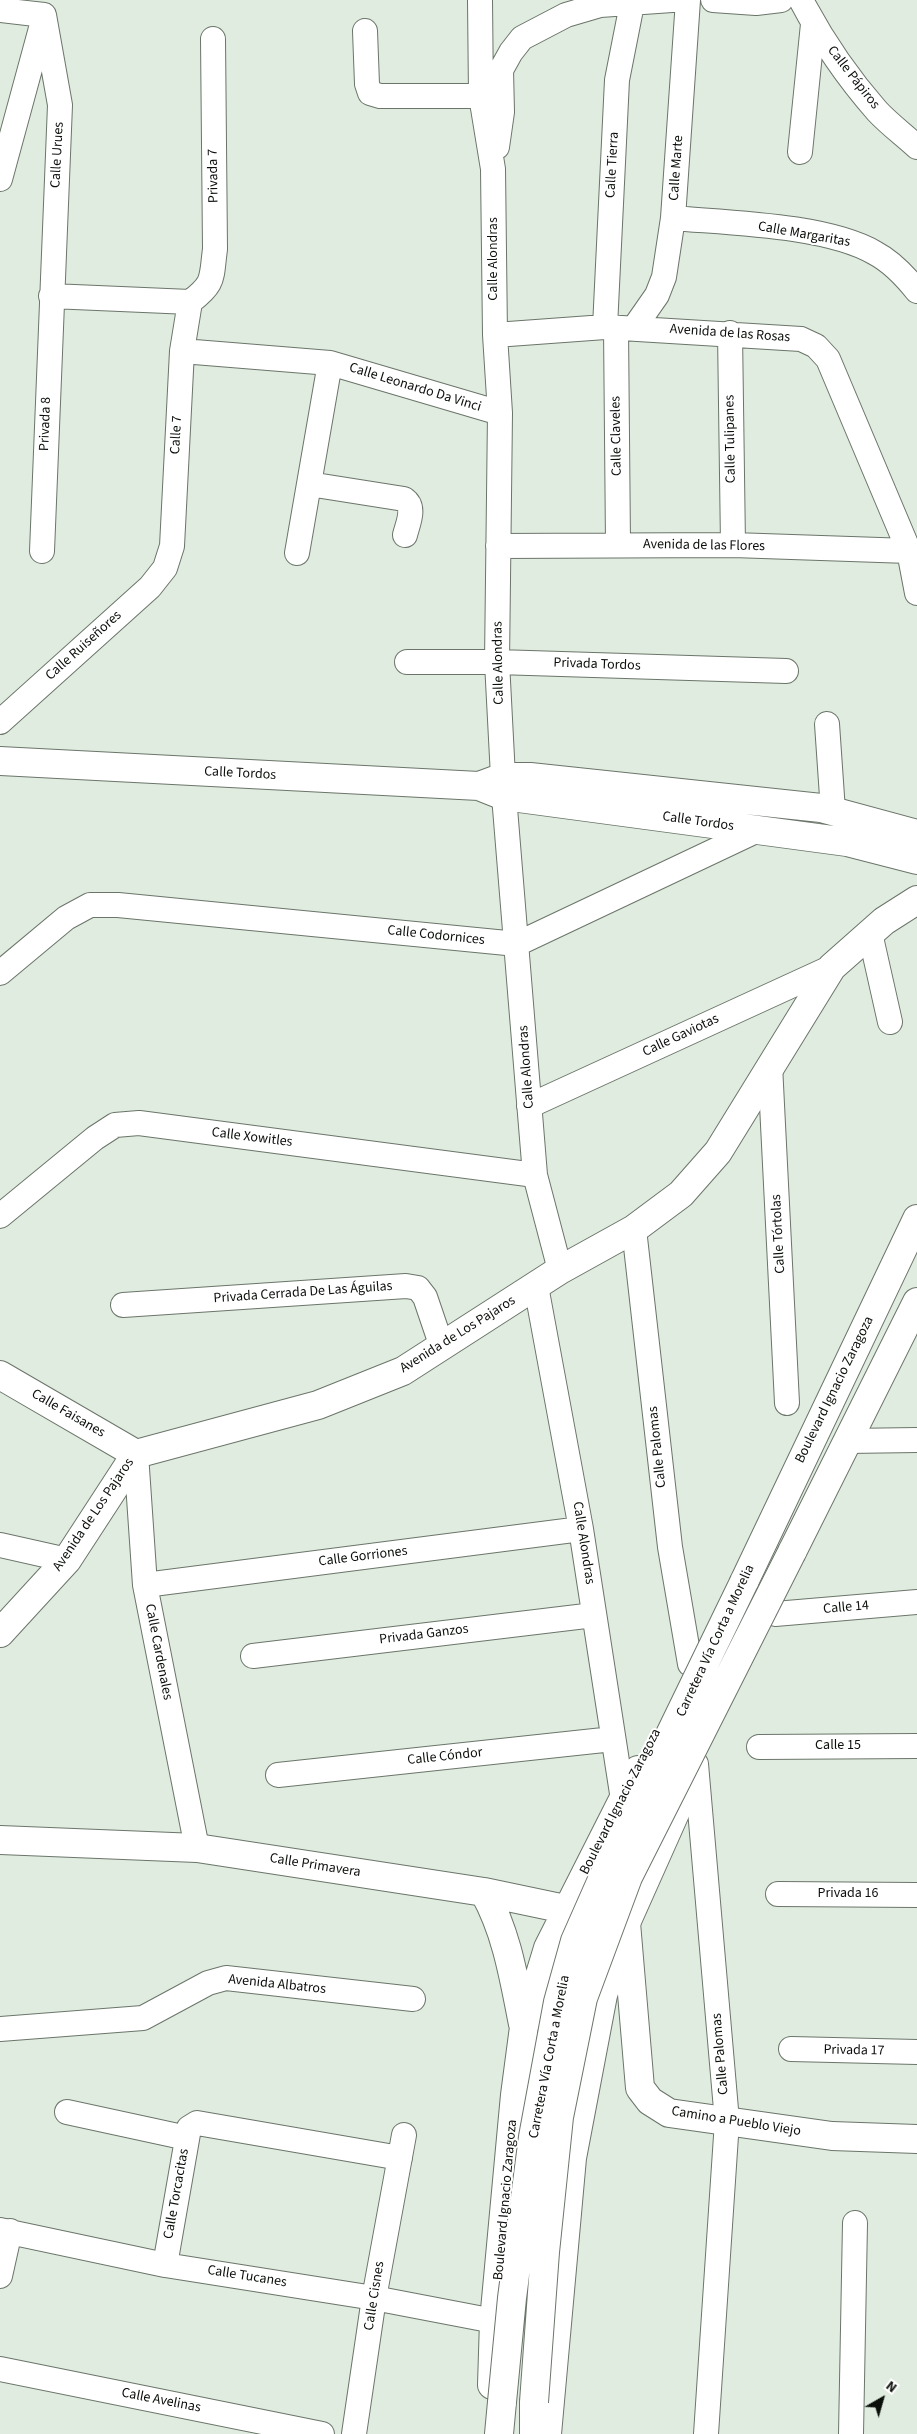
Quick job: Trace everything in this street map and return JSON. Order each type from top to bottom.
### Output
[{"type":"street","name":"Calle Alondras","points":[[480,0],[481,96],[493,169],[495,334],[500,413],[496,787],[517,944],[535,1175],[560,1270]]},
{"type":"street","points":[[493,169],[502,112],[501,70],[511,52],[522,38],[566,15],[600,5],[672,0]]},
{"type":"street","name":"Calle Marte","points":[[618,328],[657,295],[664,277],[673,218],[688,0]]},
{"type":"street","points":[[714,0],[756,3],[781,0]]},
{"type":"street","name":"Calle Pápiros","points":[[801,0],[813,24],[842,67],[878,111],[917,147]]},
{"type":"street","name":"Calle Tierra","points":[[618,328],[617,80],[632,4]]},
{"type":"street","points":[[0,10],[46,7],[0,179]]},
{"type":"street","name":"Calle Urues","points":[[46,7],[60,105],[51,296]]},
{"type":"street","points":[[800,152],[813,24]]},
{"type":"street","points":[[365,31],[366,84],[370,92],[380,96],[481,96]]},
{"type":"street","name":"Privada 7","points":[[190,302],[206,290],[211,282],[215,249],[213,39]]},
{"type":"street","name":"Calle Margaritas","points":[[673,218],[771,227],[850,241],[888,261],[917,292]]},
{"type":"street","points":[[51,296],[190,302]]},
{"type":"street","name":"Privada 8","points":[[42,551],[51,296]]},
{"type":"street","name":"Calle 7","points":[[164,568],[172,546],[182,351],[190,302]]},
{"type":"street","name":"Avenida de las Rosas","points":[[495,334],[618,328],[730,333],[801,339],[816,346],[828,359],[909,551],[917,593]]},
{"type":"street","name":"Calle Claveles","points":[[618,328],[618,544]]},
{"type":"street","name":"Calle Tulipanes","points":[[730,333],[732,545]]},
{"type":"street","name":"Calle Leonardo Da Vinci","points":[[182,351],[330,363],[500,413]]},
{"type":"street","name":"Calle Leonardo Da Vinci","points":[[297,553],[330,363]]},
{"type":"street","points":[[309,484],[404,499],[409,502],[411,507],[406,535]]},
{"type":"street","name":"Avenida de las Flores","points":[[498,546],[732,545],[909,551]]},
{"type":"street","name":"Calle Ruiseñores","points":[[0,722],[150,587],[164,568]]},
{"type":"street","name":"Privada Tordos","points":[[407,662],[497,662],[786,671]]},
{"type":"street","points":[[827,724],[834,811]]},
{"type":"street","name":"Calle Tordos","points":[[0,761],[496,787],[758,830],[847,842],[917,859]]},
{"type":"street","name":"Calle Tordos","points":[[496,787],[530,776],[834,811],[917,834]]},
{"type":"street","points":[[517,944],[758,830]]},
{"type":"street","points":[[770,1065],[832,967],[884,921],[917,900]]},
{"type":"street","name":"Calle Codornices","points":[[0,973],[66,918],[90,906],[118,905],[517,944]]},
{"type":"street","points":[[870,933],[890,1022]]},
{"type":"street","name":"Calle Gaviotas","points":[[529,1106],[832,967]]},
{"type":"street","name":"Avenida de Los Pajaros","points":[[0,1633],[67,1560],[136,1454],[318,1405],[403,1371],[560,1270],[634,1229],[681,1194],[718,1152],[770,1065]]},
{"type":"street","name":"Calle Tórtolas","points":[[770,1065],[787,1403]]},
{"type":"street","name":"Calle Xowitles","points":[[0,1216],[95,1138],[115,1125],[139,1123],[535,1175]]},
{"type":"street","name":"Boulevard Ignacio Zaragoza","points":[[490,2434],[494,2321],[514,2105],[524,2027],[548,1948],[566,1908],[623,1800],[771,1504],[803,1460],[917,1219]]},
{"type":"street","name":"Calle Palomas","points":[[634,1229],[670,1547],[690,1664]]},
{"type":"street","name":"Privada Cerrada De Las Águilas","points":[[123,1305],[406,1286],[418,1288],[425,1297],[442,1347]]},
{"type":"street","name":"Calle Alondras","points":[[536,1286],[581,1529],[612,1739],[623,1800]]},
{"type":"street","points":[[547,2434],[572,2158],[604,1995],[626,1923],[696,1764],[775,1614],[816,1531],[828,1481],[915,1310]]},
{"type":"street","name":"Calle Faisanes","points":[[0,1375],[136,1454]]},
{"type":"street","points":[[848,1441],[917,1440]]},
{"type":"street","name":"Calle Cardenales","points":[[136,1454],[145,1584],[197,1848]]},
{"type":"street","name":"Carretera Vía Corta a Morelia","points":[[499,2434],[512,2298],[533,2137],[558,2002],[575,1941],[628,1821],[803,1460]]},
{"type":"street","name":"Carretera Vía Corta a Morelia","points":[[534,2434],[534,2402],[545,2252],[558,2117],[584,1998],[628,1877],[828,1481]]},
{"type":"street","name":"Calle Gorriones","points":[[145,1584],[581,1529]]},
{"type":"street","points":[[0,1545],[67,1560]]},
{"type":"street","name":"Calle 14","points":[[775,1614],[917,1602]]},
{"type":"street","name":"Privada Ganzos","points":[[253,1656],[594,1615]]},
{"type":"street","name":"Calle Cóndor","points":[[278,1775],[612,1739]]},
{"type":"street","name":"Calle 15","points":[[759,1747],[917,1746]]},
{"type":"street","name":"Calle Palomas","points":[[696,1764],[727,2121],[706,2434]]},
{"type":"street","name":"Calle Primavera","points":[[0,1840],[197,1848],[484,1892],[566,1908],[626,1923]]},
{"type":"street","points":[[484,1892],[496,1913],[507,1947],[524,2027]]},
{"type":"street","name":"Privada 16","points":[[778,1894],[917,1895]]},
{"type":"street","name":"Camino a Pueblo Viejo","points":[[626,1923],[640,2088],[650,2101],[669,2113],[832,2136],[917,2140]]},
{"type":"street","name":"Avenida Albatros","points":[[0,2029],[143,2018],[208,1983],[226,1978],[414,1999]]},
{"type":"street","name":"Privada 17","points":[[791,2049],[917,2052]]},
{"type":"street","points":[[66,2112],[190,2131],[196,2123],[400,2158]]},
{"type":"street","name":"Calle Torcacitas","points":[[165,2264],[190,2131]]},
{"type":"street","name":"Calle Cisnes","points":[[354,2434],[374,2298],[404,2135]]},
{"type":"street","points":[[851,2434],[854,2223]]},
{"type":"street","points":[[0,2276],[5,2231]]},
{"type":"street","name":"Calle Tucanes","points":[[5,2231],[165,2264],[374,2298],[494,2321]]},
{"type":"street","name":"Calle Avelinas","points":[[0,2369],[322,2434]]}]
